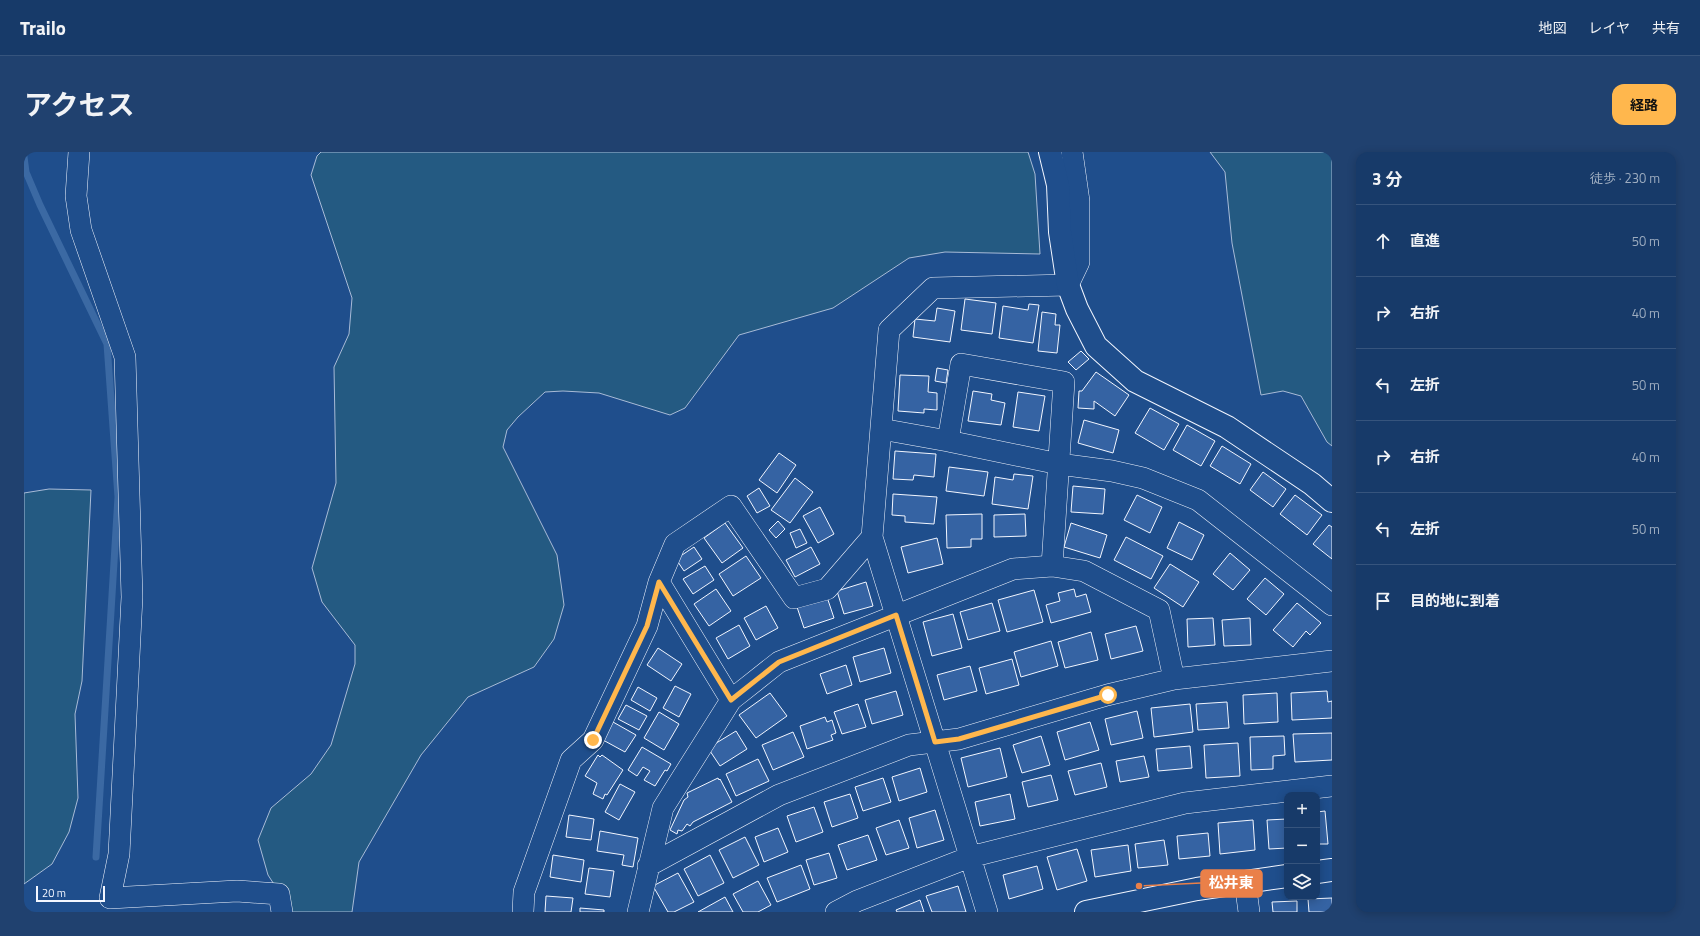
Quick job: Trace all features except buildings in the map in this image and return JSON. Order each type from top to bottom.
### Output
[{"type":"street","points":[[79,152],[76,196],[81,230],[125,357],[132,596],[119,854],[110,898],[237,891],[279,894],[282,912]]},
{"type":"street","points":[[1050,152],[1058,185],[1060,232],[1068,285],[1077,309],[1096,346],[1135,381],[1227,427],[1312,484],[1332,501]]},
{"type":"street","points":[[1068,285],[1079,262],[1078,201],[1072,152]]},
{"type":"street","points":[[987,912],[872,537],[889,330],[933,288],[1068,285]]},
{"type":"street","points":[[948,441],[961,364],[1064,382],[1052,566]]},
{"type":"street","points":[[881,429],[1059,464],[1112,470],[1143,478],[1198,500],[1332,605]]},
{"type":"street","points":[[523,912],[524,892],[571,760],[593,740],[647,626],[659,582],[675,544],[731,506],[794,598],[827,588],[872,537]]},
{"type":"street","points":[[638,912],[663,808],[731,700],[779,662],[1013,569],[1052,566],[1084,571],[1159,610],[1174,679]]},
{"type":"street","points":[[659,582],[731,700]]},
{"type":"street","points":[[648,866],[779,795],[909,746],[959,739],[1108,695],[1174,679],[1332,661]]},
{"type":"street","points":[[836,912],[857,901],[970,857],[1185,804],[1332,786]]},
{"type":"street","points":[[1320,872],[1332,870]]},
{"type":"street","points":[[1086,912],[1197,889],[1284,876]]},
{"type":"street","points":[[1245,882],[1249,912]]},
{"type":"shaded area","points":[[321,152],[1028,152],[1035,174],[1040,254],[945,252],[909,258],[833,308],[739,335],[685,408],[670,415],[599,393],[563,391],[545,392],[518,417],[507,430],[503,447],[557,555],[564,605],[554,639],[534,667],[468,697],[421,755],[359,862],[352,912],[292,912],[268,875],[258,840],[271,808],[311,774],[331,745],[355,664],[355,645],[322,602],[312,568],[336,483],[334,367],[349,334],[352,298],[311,175],[317,156]]},
{"type":"shaded area","points":[[1210,152],[1332,152],[1332,446],[1327,442],[1301,396],[1283,391],[1261,395],[1232,243],[1225,172]]},
{"type":"shaded area","points":[[49,489],[91,490],[82,681],[75,714],[78,798],[69,832],[52,864],[24,884],[24,493]]},
{"type":"waterway","points":[[24,157],[26,172],[40,205],[107,344],[118,497],[96,857]]},
{"type":"place","name":"松井東","points":[[1139,886]]},
{"type":"route","points":[[593,740],[647,626],[659,582],[731,700],[779,662],[896,615],[935,742],[959,739],[1108,695]]}]
